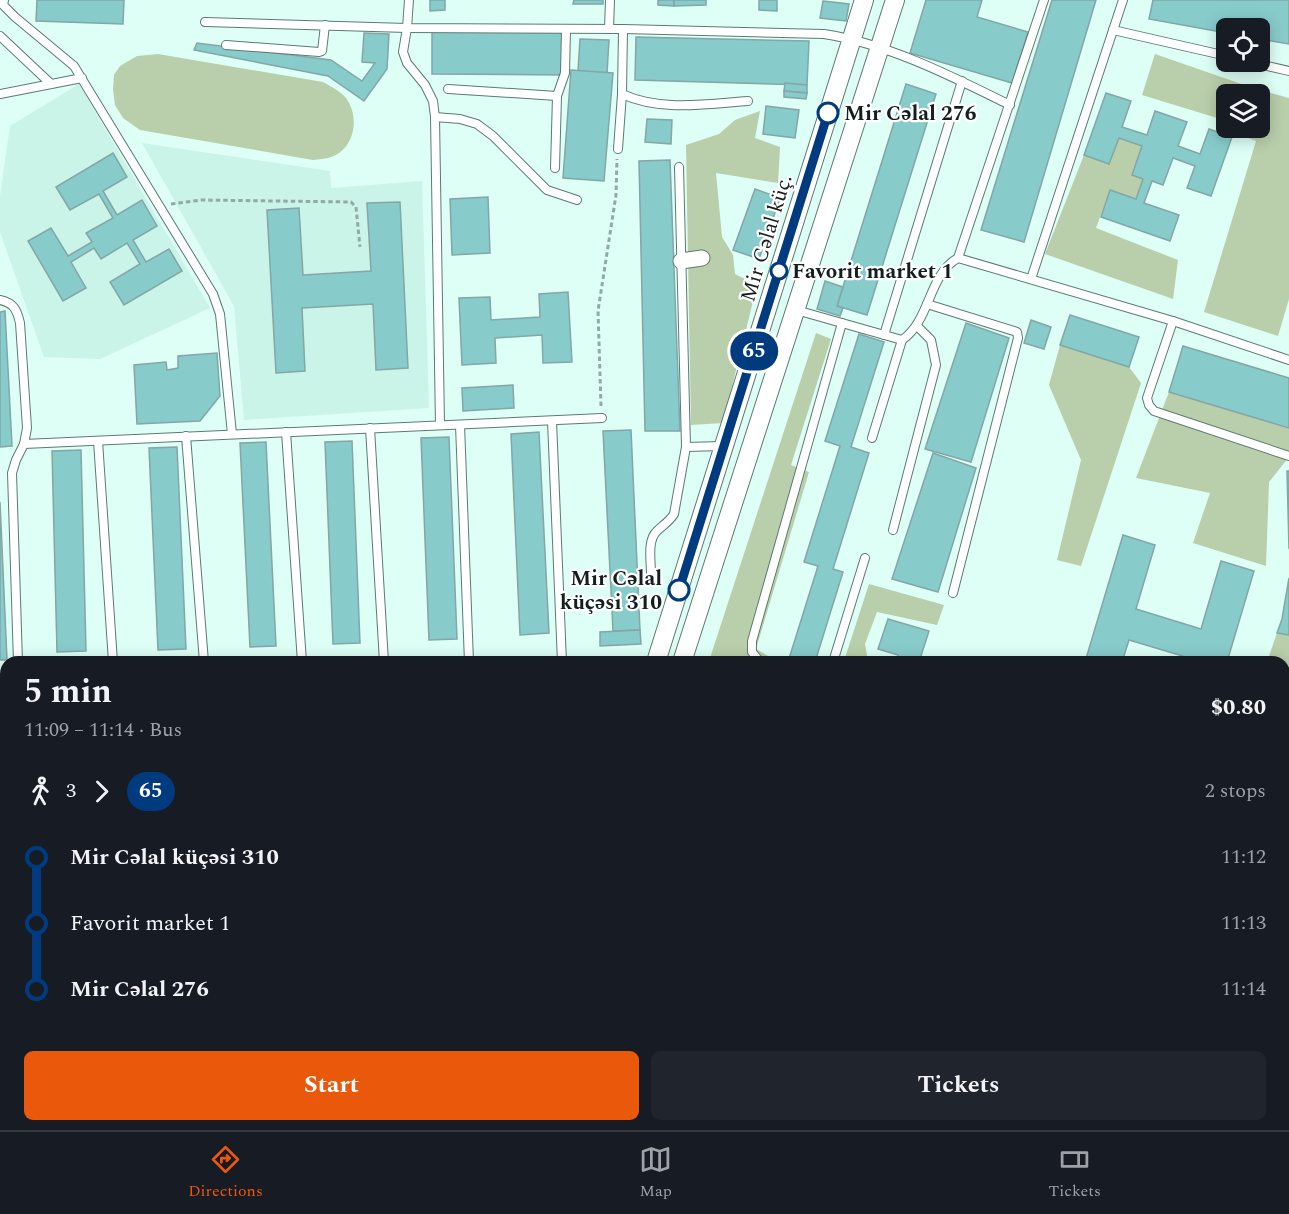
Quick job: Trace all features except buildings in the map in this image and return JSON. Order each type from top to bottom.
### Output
[{"type":"street","name":"Mir Cəlal küç.","points":[[658,656],[864,0]]},
{"type":"street","points":[[684,656],[895,0]]},
{"type":"street","points":[[681,261],[702,258]]},
{"type":"lane","points":[[409,0],[403,52],[406,63],[424,85],[433,101],[435,117],[440,425]]},
{"type":"lane","points":[[609,29],[610,0]]},
{"type":"lane","points":[[872,438],[902,340],[916,326],[940,276],[950,263],[958,258],[1044,0]]},
{"type":"lane","points":[[1031,279],[1123,0]]},
{"type":"lane","points":[[2,3],[15,17],[74,66],[213,294],[220,314],[232,434]]},
{"type":"lane","points":[[205,22],[407,28],[804,33],[851,38],[879,47],[962,81],[1010,105]]},
{"type":"lane","points":[[226,45],[319,52],[324,44],[324,25]]},
{"type":"lane","points":[[555,168],[557,96],[565,73],[566,29]]},
{"type":"lane","points":[[618,149],[623,29]]},
{"type":"lane","points":[[1113,30],[1216,53]]},
{"type":"lane","points":[[0,36],[51,84]]},
{"type":"lane","points":[[1270,67],[1289,71]]},
{"type":"lane","points":[[0,94],[82,78]]},
{"type":"lane","points":[[884,335],[962,81]]},
{"type":"lane","points":[[448,89],[557,96]]},
{"type":"lane","points":[[622,94],[631,98],[664,104],[694,105],[748,101]]},
{"type":"lane","points":[[435,117],[460,119],[477,124],[493,136],[547,190],[577,200]]},
{"type":"lane","points":[[651,574],[651,538],[655,532],[669,522],[674,514],[686,447],[679,167]]},
{"type":"lane","points":[[958,258],[1173,321],[1289,360]]},
{"type":"lane","points":[[0,300],[12,304],[17,311],[20,323],[27,428],[24,444],[12,473],[18,656]]},
{"type":"lane","points":[[927,304],[1017,332],[1018,338],[953,593]]},
{"type":"lane","points":[[794,309],[902,340]]},
{"type":"lane","points":[[1173,321],[1147,398],[1154,411],[1289,456]]},
{"type":"lane","points":[[755,656],[752,652],[752,641],[842,323]]},
{"type":"lane","points":[[893,530],[936,365],[931,340],[916,326]]},
{"type":"lane","points":[[24,444],[602,418]]},
{"type":"lane","points":[[552,421],[562,656]]},
{"type":"lane","points":[[460,425],[469,656]]},
{"type":"lane","points":[[370,428],[384,656]]},
{"type":"lane","points":[[286,432],[302,656]]},
{"type":"lane","points":[[186,436],[204,656]]},
{"type":"lane","points":[[98,441],[113,656]]},
{"type":"lane","points":[[686,447],[724,446]]},
{"type":"lane","points":[[835,656],[865,558]]},
{"type":"path","points":[[602,418],[598,311],[616,195],[618,149]]},
{"type":"path","points":[[160,206],[201,200],[351,202],[356,207],[360,247]]},
{"type":"shaded area","points":[[158,54],[323,82],[341,93],[350,106],[354,123],[350,140],[339,153],[329,158],[313,160],[140,130],[123,118],[115,105],[114,75],[120,66],[137,56]]},
{"type":"shaded area","points":[[1155,54],[1241,84],[1216,84],[1216,118],[1142,95]]},
{"type":"shaded area","points":[[79,84],[210,308],[100,359],[44,357],[0,232],[0,196],[10,126]]},
{"type":"shaded area","points":[[1270,93],[1289,98],[1289,299],[1278,336],[1204,312],[1256,141],[1248,138],[1270,138]]},
{"type":"shaded area","points":[[760,111],[755,138],[780,147],[778,183],[716,173],[722,237],[733,255],[735,274],[757,285],[723,423],[691,425],[686,145],[719,134],[735,120]]},
{"type":"shaded area","points":[[1119,138],[1142,146],[1132,175],[1143,179],[1136,199],[1110,190],[1096,228],[1178,260],[1173,299],[1045,254],[1084,155],[1109,164]]},
{"type":"shaded area","points":[[142,143],[330,171],[331,188],[422,181],[429,408],[244,420],[234,306]]},
{"type":"shaded area","points":[[816,333],[831,339],[791,465],[809,472],[756,649],[768,656],[711,656]]},
{"type":"shaded area","points":[[1060,345],[1129,367],[1141,383],[1081,566],[1057,560],[1081,460],[1049,385]]},
{"type":"shaded area","points":[[1169,392],[1289,428],[1289,457],[1269,482],[1266,566],[1193,543],[1210,493],[1136,478]]},
{"type":"shaded area","points":[[869,584],[944,605],[937,625],[877,612],[865,644],[867,656],[846,656]]},
{"type":"shaded area","points":[[1277,633],[1289,635],[1289,656],[1269,656]]},
{"type":"bus line","name":"65","points":[[679,590],[828,113]]},
{"type":"place","name":"Mir Cəlal 276","points":[[828,113]]},
{"type":"place","name":"Favorit market 1","points":[[779,271]]},
{"type":"place","name":"Mir Cəlal küçəsi 310","points":[[679,590]]}]
